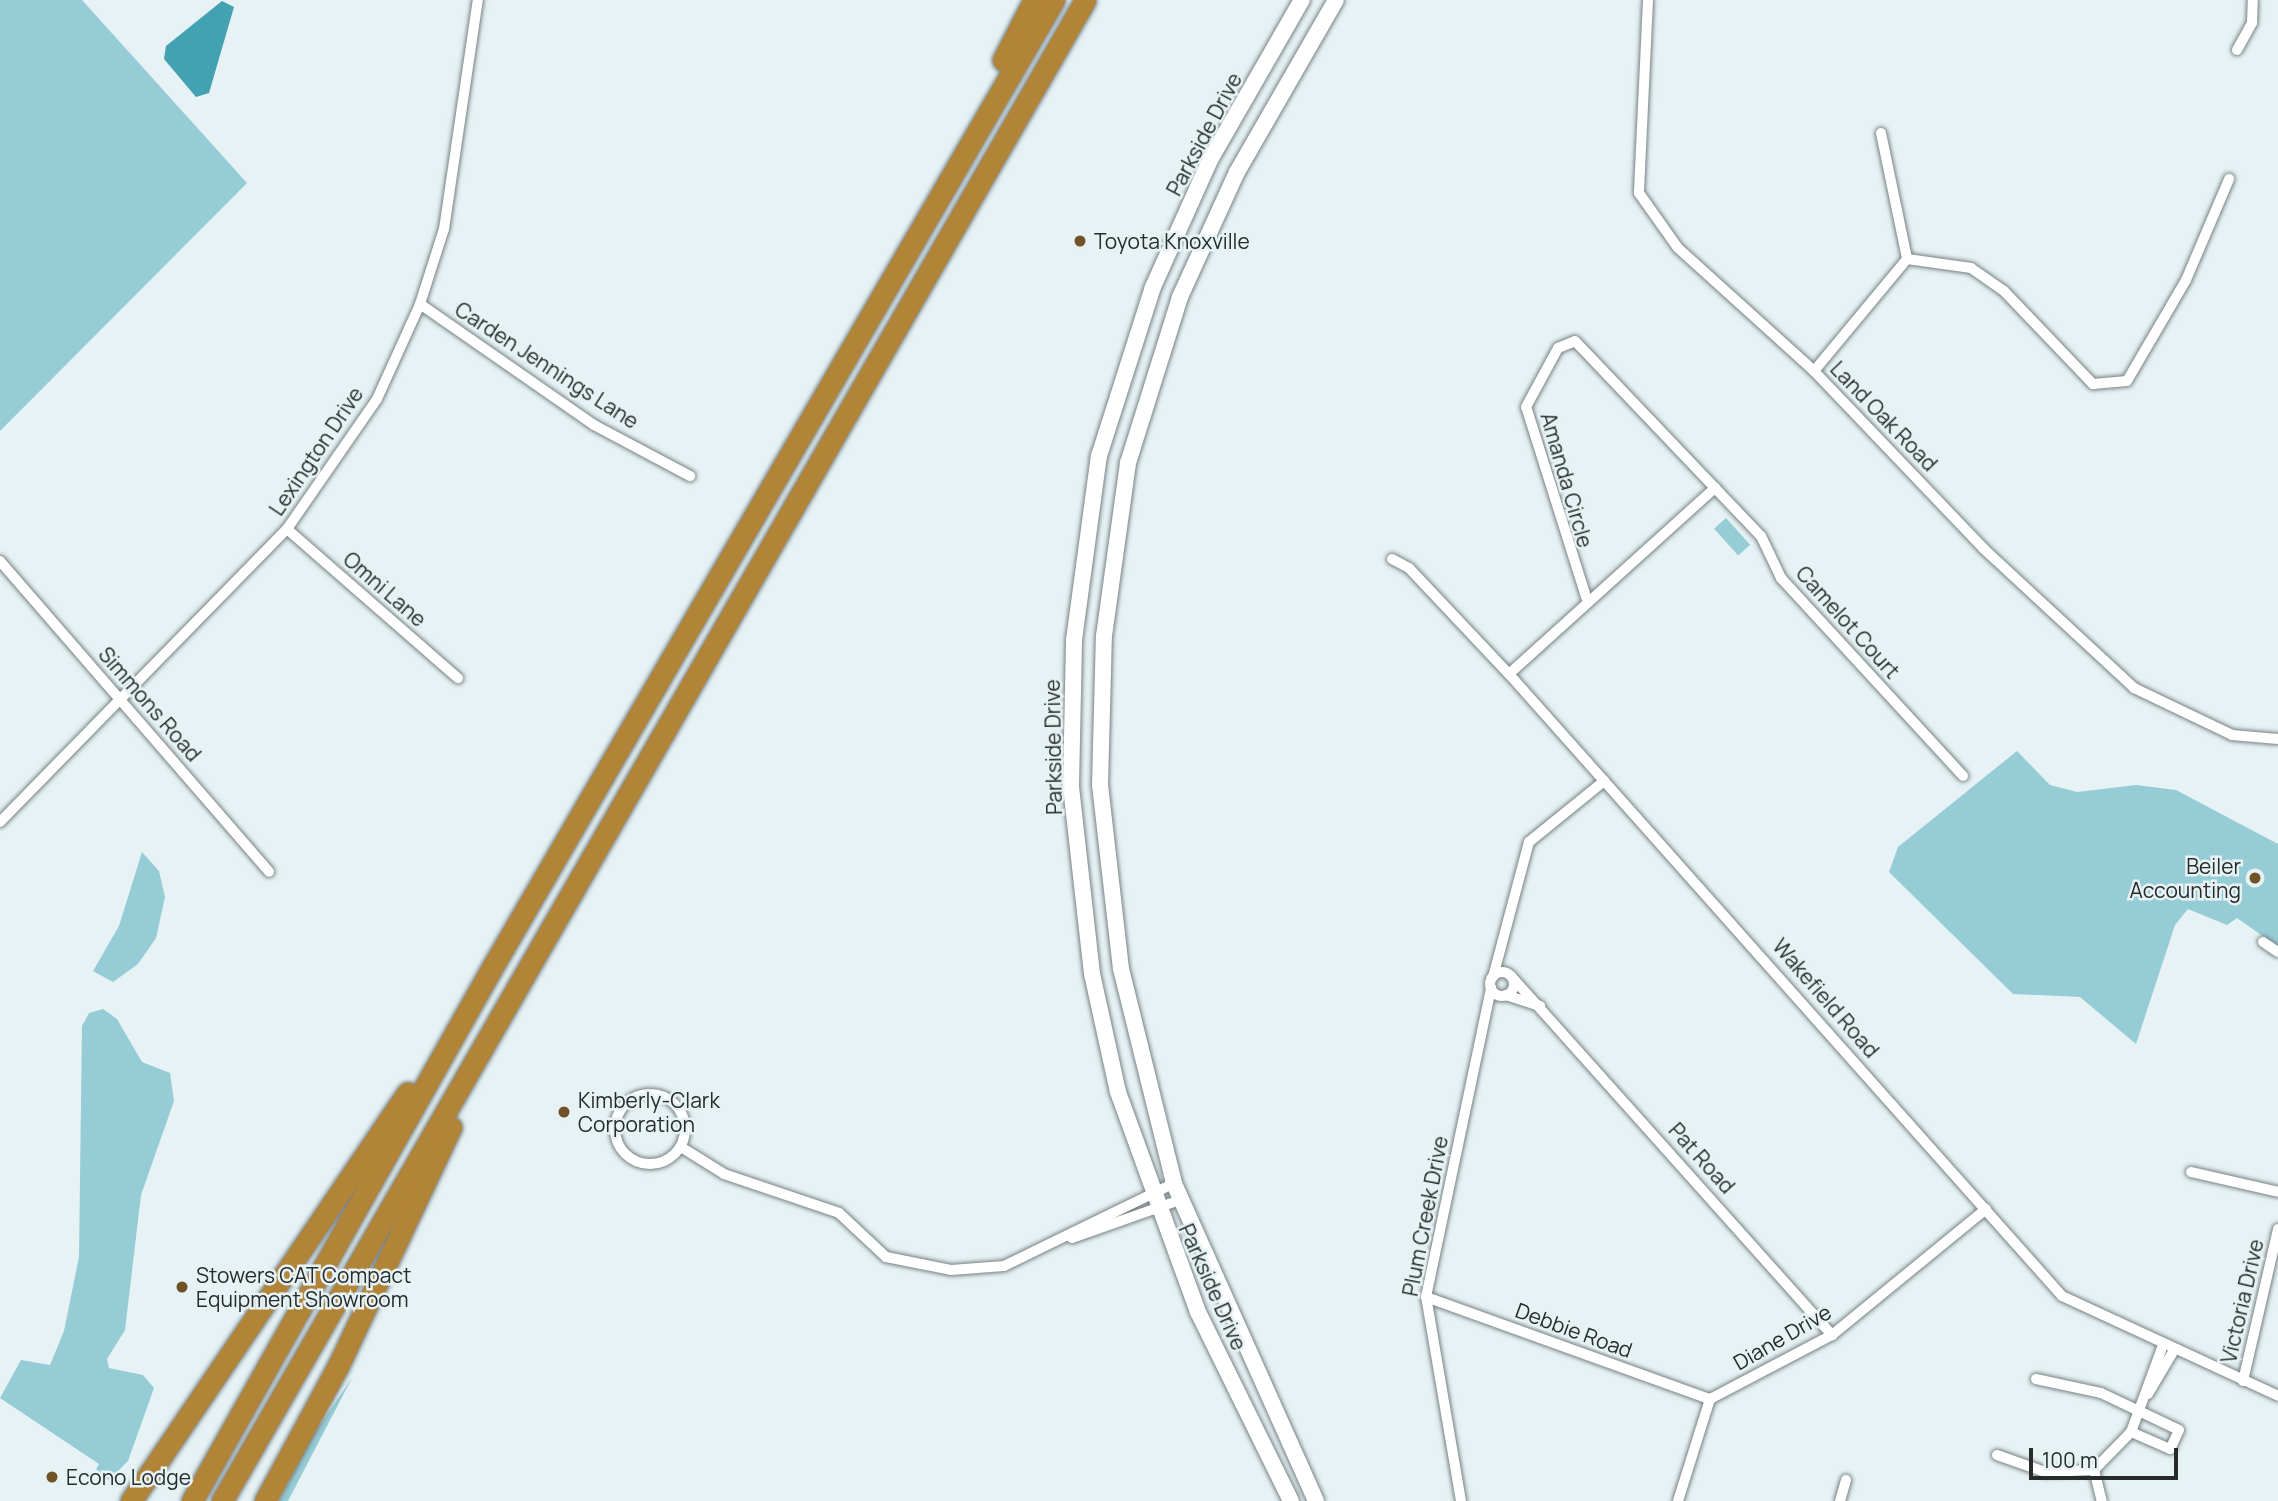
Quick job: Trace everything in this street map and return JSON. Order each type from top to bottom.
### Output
[{"type":"highway","points":[[900,262],[1034,0]]},
{"type":"highway","points":[[192,1501],[489,973],[1054,0]]},
{"type":"highway","points":[[222,1501],[1085,0]]},
{"type":"highway","points":[[265,1501],[339,1364],[533,962]]},
{"type":"highway","points":[[131,1501],[489,973]]},
{"type":"street","name":"Lexington Drive","points":[[0,822],[287,529],[377,399],[420,304],[444,229],[478,0]]},
{"type":"street","name":"Parkside Drive","points":[[1291,1501],[1198,1312],[1154,1201],[1118,1092],[1092,974],[1071,786],[1074,640],[1089,500],[1153,287],[1211,158],[1301,0]]},
{"type":"street","name":"Parkside Drive","points":[[1316,1501],[1174,1183],[1121,969],[1100,785],[1104,642],[1118,505],[1181,297],[1237,172],[1336,0]]},
{"type":"street","name":"Land Oak Road","points":[[1648,0],[1639,193],[1678,248],[1814,371],[1984,549],[2134,688],[2232,736],[2278,739]]},
{"type":"street","points":[[2236,50],[2252,23],[2253,0]]},
{"type":"street","points":[[1881,133],[1907,259]]},
{"type":"street","points":[[1907,259],[1971,268],[2004,291],[2093,384],[2127,381],[2186,279],[2229,179]]},
{"type":"street","points":[[1814,371],[1907,259]]},
{"type":"street","name":"Carden Jennings Lane","points":[[420,304],[594,425],[691,476]]},
{"type":"street","name":"Amanda Circle","points":[[1587,600],[1526,407],[1563,343],[1581,342],[1715,488]]},
{"type":"street","points":[[1509,674],[1587,600],[1715,488]]},
{"type":"street","name":"Camelot Court","points":[[1715,488],[1770,547],[1781,578],[1964,776]]},
{"type":"street","name":"Omni Lane","points":[[287,529],[458,678]]},
{"type":"street","name":"Wakefield Road","points":[[1392,559],[1409,568],[1509,674],[2062,1296],[2168,1348],[2278,1396]]},
{"type":"street","name":"Simmons Road","points":[[0,561],[270,872]]},
{"type":"street","name":"Plum Creek Drive","points":[[1461,1501],[1426,1297],[1519,861],[1529,842],[1604,781]]},
{"type":"street","points":[[2263,942],[2278,952]]},
{"type":"street","name":"Plum Creek Drive","points":[[1486,1021],[1514,986],[1501,949]]},
{"type":"street","points":[[1510,975],[1492,982],[1504,996],[1542,1007]]},
{"type":"street","name":"Pat Road","points":[[1510,975],[1542,1007],[1832,1335]]},
{"type":"street","points":[[635,1096],[668,1098],[686,1125],[681,1147],[662,1163],[637,1162],[619,1146],[619,1112],[635,1096]]},
{"type":"street","points":[[681,1147],[724,1174],[839,1213],[886,1257],[951,1270],[1004,1266],[1154,1201],[1174,1183]]},
{"type":"street","points":[[2191,1172],[2278,1192]]},
{"type":"street","points":[[1154,1201],[1180,1200]]},
{"type":"street","name":"Diane Drive","points":[[1710,1399],[1832,1335],[1986,1209]]},
{"type":"street","name":"Victoria Drive","points":[[2243,1381],[2278,1229]]},
{"type":"street","name":"Debbie Road","points":[[1426,1297],[1710,1399]]},
{"type":"street","points":[[1997,1455],[2045,1472],[2095,1470],[2131,1432],[2168,1348]]},
{"type":"street","points":[[2036,1379],[2066,1382],[2141,1410],[2179,1430],[2169,1449],[2131,1432]]},
{"type":"street","points":[[1678,1501],[1710,1399]]},
{"type":"street","points":[[2095,1470],[2102,1501]]},
{"type":"street","points":[[1840,1501],[1846,1480]]},
{"type":"shaded area","points":[[0,0],[82,0],[247,183],[0,431]]},
{"type":"shaded area","points":[[222,1],[234,7],[209,93],[196,97],[164,59],[166,46]]},
{"type":"shaded area","points":[[1726,518],[1750,545],[1738,555],[1714,529]]},
{"type":"shaded area","points":[[2017,751],[2050,785],[2077,792],[2136,785],[2176,790],[2278,844],[2278,947],[2237,918],[2227,925],[2188,909],[2175,925],[2136,1044],[2080,997],[2013,994],[1889,872],[1898,847]]},
{"type":"shaded area","points":[[142,852],[159,871],[165,897],[156,938],[138,964],[113,982],[93,971],[119,926]]},
{"type":"shaded area","points":[[103,1009],[117,1019],[142,1062],[170,1073],[174,1101],[141,1195],[125,1330],[107,1359],[109,1368],[143,1375],[154,1388],[128,1461],[109,1480],[96,1469],[99,1464],[0,1398],[21,1360],[50,1365],[64,1331],[79,1257],[82,1026],[89,1013]]},
{"type":"shaded area","points":[[352,1378],[288,1501],[279,1501],[311,1438]]},
{"type":"place","name":"Toyota Knoxville","points":[[1080,241]]},
{"type":"place","name":"Beiler Accounting","points":[[2255,878]]},
{"type":"place","name":"Kimberly-Clark Corporation","points":[[564,1112]]},
{"type":"place","name":"Stowers CAT Compact Equipment Showroom","points":[[182,1287]]},
{"type":"place","name":"Econo Lodge","points":[[52,1477]]}]
